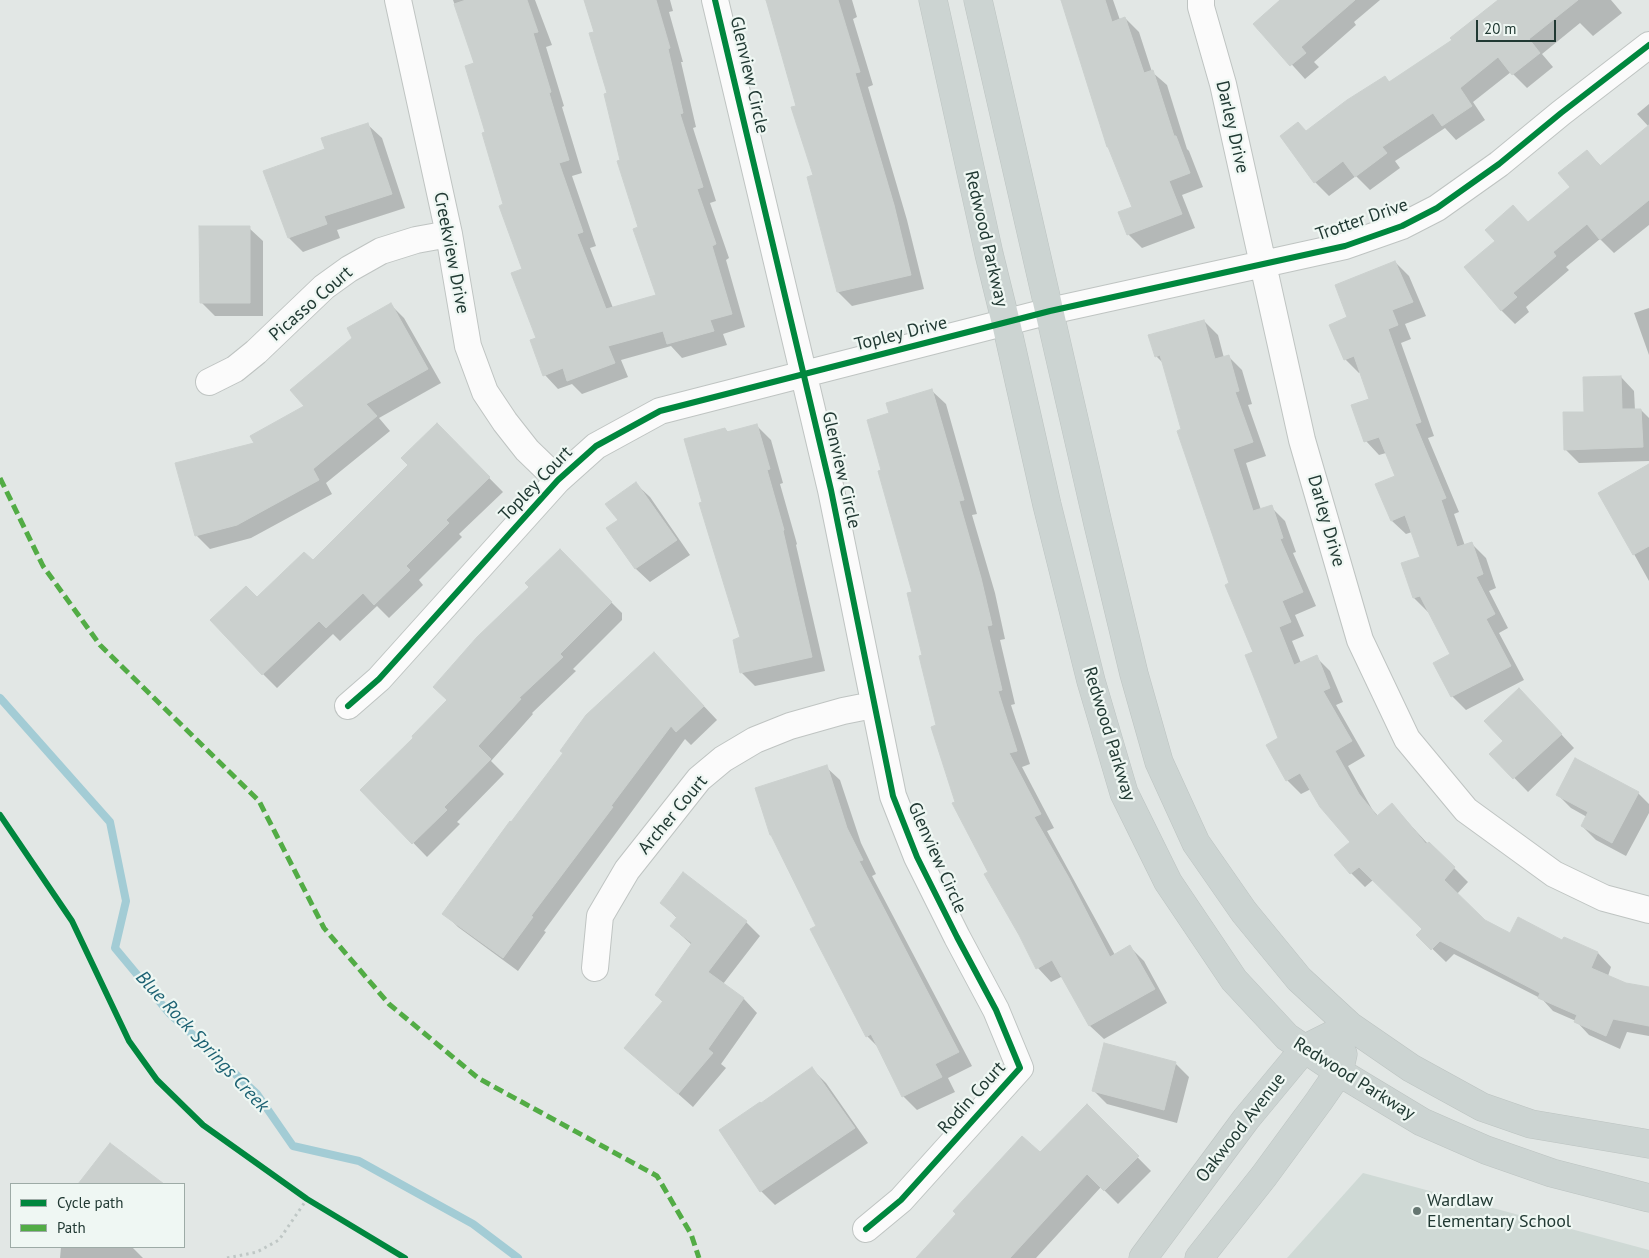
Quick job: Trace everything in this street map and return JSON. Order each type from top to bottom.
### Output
[{"type":"main road","name":"Redwood Parkway","points":[[933,0],[988,254],[1082,644],[1124,793],[1168,882],[1234,980],[1287,1037],[1339,1072],[1422,1122],[1486,1150],[1552,1173],[1649,1198]]},
{"type":"main road","points":[[978,0],[1132,665],[1159,762],[1196,843],[1244,912],[1299,978],[1350,1026],[1410,1068],[1482,1107],[1537,1126],[1649,1144]]},
{"type":"main road","points":[[1199,1258],[1294,1136],[1339,1072],[1350,1026]]},
{"type":"main road","name":"Oakwood Avenue","points":[[1142,1258],[1246,1119],[1304,1049],[1350,1026]]},
{"type":"street","name":"Creekview Drive","points":[[398,0],[449,234],[468,346],[485,392],[505,422],[527,450],[558,480]]},
{"type":"street","name":"Glenview Circle","points":[[715,0],[831,490],[893,796],[917,857],[957,937]]},
{"type":"street","name":"Darley Drive","points":[[1201,0],[1201,6],[1223,84],[1302,440],[1360,640],[1407,739],[1466,810],[1554,874],[1604,898],[1649,910]]},
{"type":"street","name":"Trotter Drive","points":[[1006,323],[1345,246],[1402,226],[1437,208],[1499,164],[1649,45]]},
{"type":"street","name":"Picasso Court","points":[[209,382],[235,369],[256,352],[324,287],[349,269],[381,251],[416,240],[449,234]]},
{"type":"street","name":"Topley Drive","points":[[803,374],[1006,323]]},
{"type":"street","name":"Topley Court","points":[[348,706],[379,679],[558,480],[596,446],[660,411],[803,374]]},
{"type":"street","name":"Archer Court","points":[[594,968],[600,916],[627,870],[699,779],[723,759],[755,740],[790,726],[842,711],[874,705]]},
{"type":"street","name":"Rodin Court","points":[[866,1229],[901,1200],[1020,1068],[996,1010],[957,937]]},
{"type":"path","points":[[299,1193],[315,1204]]},
{"type":"path","points":[[227,1258],[256,1252],[279,1240],[307,1199]]},
{"type":"shaded area","name":"Wardlaw Elementary School","points":[[1363,1173],[1649,1250],[1649,1258],[1287,1258]]},
{"type":"building","points":[[466,0],[527,0],[538,32],[533,33],[569,160],[559,163],[583,232],[577,234],[606,309],[656,295],[633,229],[638,227],[617,161],[620,160],[604,94],[607,93],[589,33],[594,32],[584,0],[656,0],[670,48],[668,49],[683,113],[680,114],[703,187],[697,189],[716,244],[712,246],[732,314],[710,320],[714,331],[667,344],[663,331],[608,346],[615,363],[567,381],[563,368],[543,376],[530,340],[536,338],[511,273],[522,269],[499,206],[503,204],[482,133],[485,132],[465,66],[474,63],[454,4]]},
{"type":"building","points":[[766,0],[838,0],[860,72],[855,73],[894,205],[911,275],[837,292],[807,177],[813,175],[791,107],[796,106]]},
{"type":"building","points":[[1061,0],[1105,0],[1112,22],[1125,17],[1144,73],[1153,70],[1174,136],[1176,136],[1190,173],[1169,181],[1182,214],[1127,235],[1118,212],[1132,207],[1107,147]]},
{"type":"building","points":[[1280,0],[1355,0],[1301,47],[1306,53],[1290,66],[1253,24]]},
{"type":"building","points":[[1498,0],[1578,0],[1529,39],[1540,53],[1512,75],[1498,57],[1460,88],[1472,106],[1442,126],[1433,113],[1382,147],[1387,153],[1355,177],[1343,161],[1314,183],[1280,136],[1298,122],[1306,131],[1347,100],[1385,76],[1389,82],[1452,40],[1450,38]]},
{"type":"building","points":[[368,123],[392,194],[324,216],[327,224],[288,238],[263,171],[325,149],[321,138]]},
{"type":"building","points":[[1649,125],[1649,200],[1600,240],[1587,224],[1553,252],[1556,256],[1513,293],[1517,297],[1501,311],[1464,267],[1495,241],[1485,230],[1513,205],[1528,222],[1570,187],[1558,173],[1587,150],[1600,166]]},
{"type":"building","points":[[199,226],[250,226],[250,303],[200,303]]},
{"type":"building","points":[[1395,261],[1413,302],[1392,310],[1398,325],[1388,329],[1421,422],[1415,424],[1446,498],[1441,500],[1457,547],[1472,542],[1483,574],[1476,577],[1495,614],[1486,619],[1511,666],[1451,697],[1433,663],[1450,654],[1420,596],[1413,598],[1401,563],[1420,557],[1405,515],[1391,521],[1375,484],[1395,476],[1379,437],[1364,442],[1351,405],[1369,399],[1354,356],[1344,360],[1329,325],[1347,317],[1335,285]]},
{"type":"building","points":[[391,303],[428,369],[366,404],[377,416],[313,469],[319,480],[237,525],[195,536],[175,463],[254,443],[250,436],[304,406],[290,390],[352,338],[347,328]]},
{"type":"building","points":[[1204,320],[1215,359],[1229,355],[1239,391],[1235,392],[1253,442],[1233,449],[1253,511],[1272,505],[1283,538],[1280,539],[1303,592],[1282,601],[1291,622],[1279,627],[1294,665],[1317,655],[1330,688],[1323,691],[1352,741],[1335,751],[1359,794],[1377,816],[1392,803],[1426,844],[1429,842],[1455,867],[1444,880],[1485,920],[1510,933],[1518,917],[1562,940],[1564,937],[1598,952],[1591,968],[1626,983],[1649,987],[1649,1026],[1613,1019],[1606,1036],[1574,1022],[1577,1015],[1538,998],[1540,993],[1440,941],[1431,950],[1416,935],[1422,929],[1359,867],[1350,874],[1334,855],[1350,842],[1320,807],[1300,773],[1286,781],[1266,745],[1278,738],[1245,655],[1253,652],[1225,585],[1229,583],[1177,431],[1181,429],[1160,355],[1155,357],[1148,335]]},
{"type":"building","points":[[1621,376],[1622,409],[1641,409],[1643,447],[1564,450],[1563,412],[1584,412],[1583,377]]},
{"type":"building","points":[[932,389],[964,500],[959,501],[992,625],[987,626],[1002,690],[998,691],[1017,751],[1009,753],[1041,814],[1034,817],[1069,878],[1110,957],[1130,945],[1155,989],[1089,1026],[1052,960],[1036,969],[984,874],[988,872],[952,803],[955,802],[931,727],[936,725],[919,656],[922,655],[907,593],[912,592],[878,471],[881,470],[867,420],[889,413],[886,403]]},
{"type":"building","points":[[437,423],[490,477],[446,520],[449,523],[406,566],[410,570],[374,605],[363,593],[326,628],[319,621],[262,675],[210,620],[246,586],[257,597],[304,552],[313,560],[408,465],[401,458]]},
{"type":"building","points":[[757,424],[770,469],[767,470],[784,530],[812,657],[740,673],[733,640],[740,637],[699,503],[702,502],[684,439],[725,428],[727,432]]},
{"type":"building","points":[[1649,464],[1649,546],[1633,555],[1598,493]]},
{"type":"building","points":[[636,482],[677,540],[635,569],[606,528],[618,520],[605,504]]},
{"type":"building","points":[[560,549],[612,602],[560,654],[563,657],[519,698],[521,699],[478,746],[491,759],[444,807],[447,810],[412,844],[360,790],[413,738],[412,736],[447,700],[433,687],[477,637],[529,587],[525,583]]},
{"type":"building","points":[[654,652],[704,706],[676,732],[671,726],[531,916],[533,917],[503,958],[442,914],[510,821],[563,753],[560,751],[586,715]]},
{"type":"building","points":[[1519,688],[1562,734],[1513,779],[1489,754],[1503,741],[1484,721]]},
{"type":"building","points":[[1575,758],[1639,792],[1612,843],[1581,826],[1588,812],[1556,795]]},
{"type":"building","points":[[827,765],[847,828],[863,860],[859,861],[959,1052],[935,1064],[942,1077],[902,1097],[871,1034],[866,1037],[810,929],[816,926],[770,835],[755,788]]},
{"type":"building","points":[[683,872],[747,921],[708,972],[744,998],[708,1049],[713,1053],[678,1094],[624,1048],[663,1001],[655,995],[692,943],[670,926],[677,917],[660,903]]},
{"type":"building","points":[[1104,1043],[1176,1062],[1164,1110],[1092,1091]]},
{"type":"building","points":[[812,1067],[855,1128],[760,1192],[719,1130]]},
{"type":"building","points":[[1087,1104],[1139,1156],[1104,1191],[1087,1174],[1010,1258],[916,1258],[956,1214],[953,1211],[1022,1136],[1040,1152]]},
{"type":"building","points":[[110,1143],[163,1183],[79,1183]]},
{"type":"waterway","name":"Blue Rock Springs Creek","points":[[0,698],[110,822],[126,901],[115,948],[169,1013],[257,1094],[293,1146],[359,1161],[473,1224],[518,1258]]},
{"type":"marked path","points":[[0,478],[43,566],[100,645],[259,801],[324,928],[389,1004],[478,1078],[657,1176],[691,1234],[699,1258]]},
{"type":"cycle path","points":[[715,0],[831,490],[893,796],[917,857],[996,1010],[1020,1068],[901,1200],[866,1229]]},
{"type":"cycle path","points":[[348,706],[379,679],[558,480],[596,446],[660,411],[1050,311],[1345,246],[1402,226],[1437,208],[1499,164],[1649,45]]},
{"type":"cycle path","points":[[0,815],[72,921],[129,1041],[157,1080],[203,1125],[307,1199],[405,1258]]},
{"type":"place","name":"Wardlaw Elementary School","points":[[1417,1211]]}]
